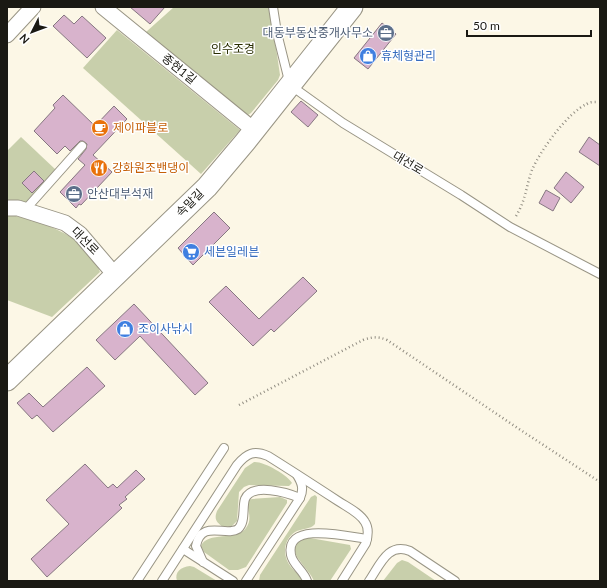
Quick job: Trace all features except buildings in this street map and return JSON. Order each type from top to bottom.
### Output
[{"type":"street","points":[[7,35],[33,7]]},
{"type":"street","name":"종현1길","points":[[103,7],[255,130]]},
{"type":"street","name":"속말길","points":[[7,380],[192,202],[226,165],[255,130],[352,7]]},
{"type":"street","name":"대선로","points":[[7,208],[25,210],[65,223],[80,234],[115,275]]},
{"type":"lane","points":[[273,7],[277,33],[290,85]]},
{"type":"lane","name":"대선로","points":[[290,85],[343,123],[510,227],[600,274]]},
{"type":"lane","points":[[25,210],[82,146]]},
{"type":"lane","points":[[136,581],[224,448]]},
{"type":"lane","points":[[163,581],[237,465],[247,455],[253,452],[260,452],[359,515],[365,521],[368,528],[366,542],[342,581]]},
{"type":"lane","points":[[246,581],[300,498],[302,488],[301,482],[295,473]]},
{"type":"lane","points":[[203,562],[196,546],[199,538],[203,534],[214,530],[234,530],[239,528],[243,519],[245,501],[249,494],[259,490],[280,491],[300,498]]},
{"type":"lane","points":[[307,581],[290,553],[293,542],[301,535],[317,533],[367,539]]},
{"type":"lane","points":[[183,549],[233,581]]},
{"type":"lane","points":[[369,581],[386,556],[392,551],[404,549],[410,551],[455,581]]},
{"type":"path","points":[[510,227],[520,210],[532,170],[540,154],[562,124],[575,111],[587,103],[596,102]]},
{"type":"path","points":[[239,405],[363,340],[380,337],[387,340],[600,482]]},
{"type":"green space","name":"인수조경","points":[[174,7],[270,7],[280,75],[278,80],[251,113],[248,115],[242,113],[146,32]]},
{"type":"green space","points":[[117,30],[240,130],[201,174],[83,68]]},
{"type":"green space","points":[[21,137],[56,170],[26,202],[7,201],[7,151]]},
{"type":"green space","points":[[7,215],[40,223],[66,234],[88,251],[96,261],[100,272],[52,317],[7,300]]},
{"type":"green space","points":[[254,462],[258,462],[275,469],[286,476],[292,483],[289,486],[249,485],[244,487],[239,492],[237,521],[231,527],[223,527],[216,520],[217,511],[245,468]]},
{"type":"green space","points":[[315,495],[317,497],[315,524],[291,535],[285,548],[288,563],[303,581],[259,581],[260,575],[311,497]]},
{"type":"green space","points":[[280,497],[287,500],[287,503],[246,567],[238,570],[229,570],[204,552],[201,546],[204,541],[216,537],[236,534],[242,532],[246,528],[249,520],[249,500]]},
{"type":"green space","points":[[305,538],[350,545],[351,549],[330,581],[314,581],[295,553],[295,547],[298,542]]},
{"type":"green space","points":[[402,560],[408,562],[436,581],[383,581],[397,563]]},
{"type":"green space","points":[[190,566],[217,581],[177,581],[176,575],[179,570]]},
{"type":"place","name":"대동부동산중개사무소","points":[[386,33]]},
{"type":"place","name":"휴체형관리","points":[[368,56]]},
{"type":"place","name":"제이파블로","points":[[100,128]]},
{"type":"place","name":"강화원조밴댕이","points":[[99,168]]},
{"type":"place","name":"안산대부석재","points":[[74,194]]},
{"type":"place","name":"세븐일레븐","points":[[191,252]]},
{"type":"place","name":"조이사낚시","points":[[125,329]]}]
